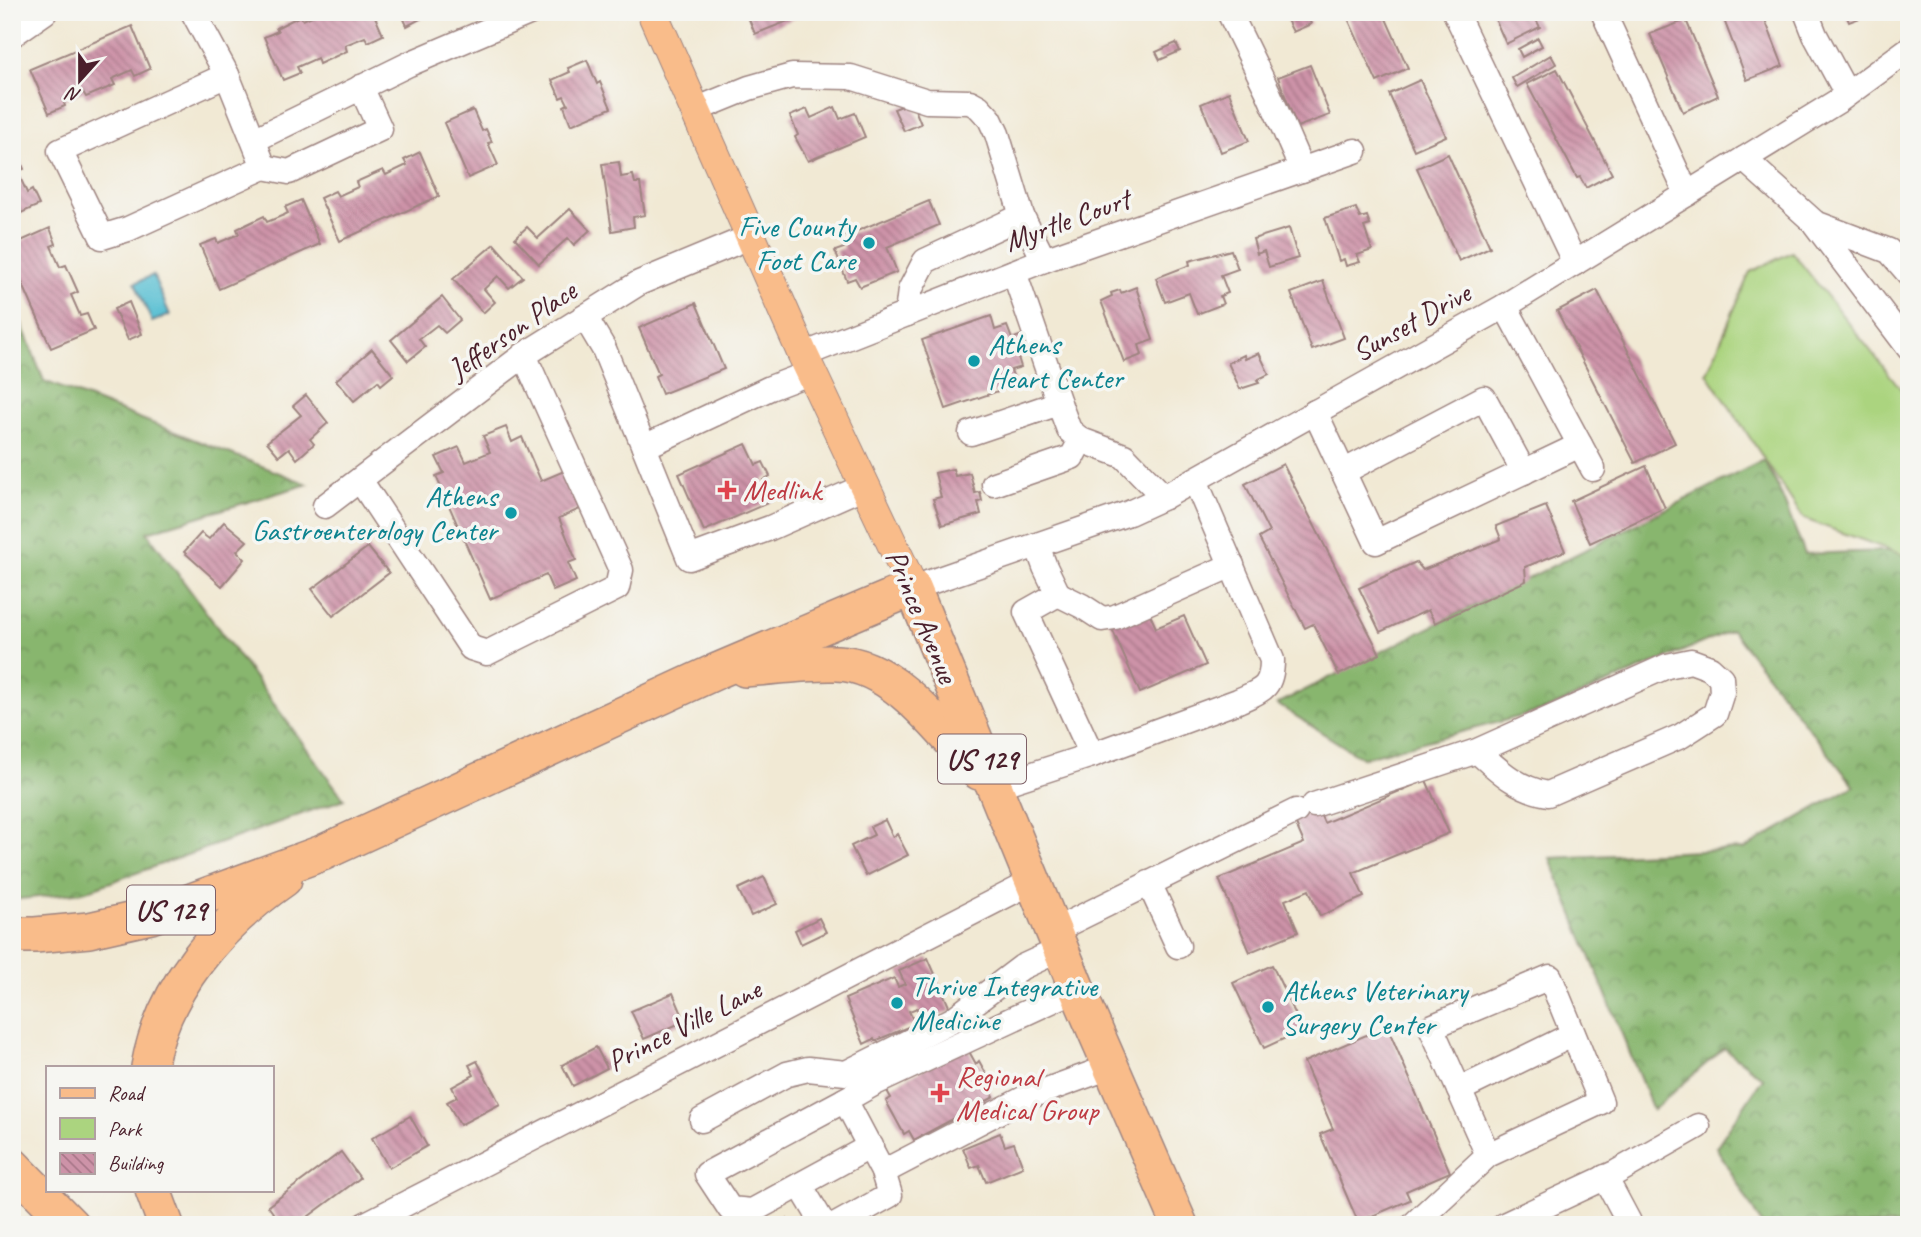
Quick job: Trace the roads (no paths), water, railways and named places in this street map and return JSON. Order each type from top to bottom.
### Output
[{"type":"highway","name":"US 129","points":[[12,935],[35,936],[89,930],[151,916],[322,853],[717,671],[913,587]]},
{"type":"highway","name":"Prince Avenue","points":[[913,587],[1032,882],[1180,1225]]},
{"type":"highway","points":[[717,671],[839,663],[874,672],[901,689],[993,787]]},
{"type":"highway","points":[[149,1066],[162,1019],[184,979],[209,944],[238,915],[270,889],[322,853]]},
{"type":"highway","points":[[12,1165],[71,1225]]},
{"type":"highway","points":[[154,1192],[166,1225]]},
{"type":"main road","name":"Prince Avenue","points":[[652,12],[807,363],[913,587]]},
{"type":"street","points":[[12,35],[45,12]]},
{"type":"street","points":[[193,12],[227,75],[264,167]]},
{"type":"street","points":[[254,140],[409,64],[531,12]]},
{"type":"street","points":[[1229,12],[1302,170]]},
{"type":"street","points":[[1455,12],[1575,263]]},
{"type":"street","points":[[1603,12],[1687,194]]},
{"type":"street","points":[[1806,12],[1815,35],[1847,94]]},
{"type":"street","name":"Sunset Drive","points":[[913,587],[1129,513],[1164,497],[1505,306],[1847,94],[1909,49]]},
{"type":"street","points":[[227,75],[60,151],[102,237],[128,229],[264,167],[289,172],[380,129],[362,87]]},
{"type":"street","points":[[695,110],[749,88],[792,76],[851,77],[927,100],[970,102],[990,119],[1022,216],[1044,260]]},
{"type":"street","name":"Myrtle Court","points":[[644,447],[770,388],[807,363],[907,314],[1044,260],[1355,151]]},
{"type":"street","points":[[1744,159],[1815,223],[1909,348]]},
{"type":"street","points":[[907,314],[910,290],[925,261],[1022,216]]},
{"type":"street","points":[[1815,223],[1899,255],[1909,274]]},
{"type":"street","name":"Jefferson Place","points":[[325,506],[524,355],[639,283],[752,236]]},
{"type":"street","points":[[1014,272],[1069,430],[1081,440],[1124,456],[1164,497]]},
{"type":"street","points":[[1505,306],[1593,468]]},
{"type":"street","points":[[585,317],[604,349],[689,558],[770,528],[866,486]]},
{"type":"street","points":[[360,480],[471,648],[487,653],[617,588],[621,570],[524,355]]},
{"type":"street","points":[[1343,472],[1484,398],[1524,472]]},
{"type":"street","points":[[971,433],[1059,403]]},
{"type":"street","points":[[1315,412],[1376,542],[1580,445]]},
{"type":"street","points":[[994,484],[1072,457],[1081,440]]},
{"type":"street","points":[[993,787],[1092,755],[1238,701],[1261,691],[1272,677],[1272,660],[1195,480]]},
{"type":"street","points":[[1037,545],[1058,594],[1102,619],[1115,617],[1233,565]]},
{"type":"street","points":[[1058,594],[1026,612],[1092,755]]},
{"type":"street","points":[[702,1120],[787,1074],[808,1069],[846,1073],[952,1020],[1057,940],[1149,883],[1305,808],[1477,751],[1667,666],[1690,661],[1710,668],[1721,678],[1722,692],[1715,714],[1682,736],[1548,794],[1530,791],[1504,776],[1477,751]]},
{"type":"street","name":"Prince Ville Lane","points":[[364,1225],[1032,882]]},
{"type":"street","points":[[1149,883],[1178,946]]},
{"type":"street","points":[[1413,1225],[1488,1156],[1601,1102],[1550,977],[1431,1027],[1488,1156]]},
{"type":"street","points":[[871,1146],[751,1212],[730,1209],[707,1174],[875,1083],[1077,989]]},
{"type":"street","points":[[1459,1090],[1572,1035]]},
{"type":"street","points":[[883,1172],[1025,1098],[1110,1067]]},
{"type":"street","points":[[836,1225],[890,1195],[871,1146],[845,1100]]},
{"type":"street","points":[[1510,1223],[1605,1177],[1698,1126]]},
{"type":"street","points":[[1605,1177],[1629,1222],[1625,1225]]},
{"type":"street","points":[[800,1185],[824,1225]]},
{"type":"water","points":[[153,275],[170,315],[152,322],[135,283]]},
{"type":"place","name":"Five County Foot Care","points":[[869,243]]},
{"type":"place","name":"Athens Heart Center","points":[[974,361]]},
{"type":"place","name":"Medlink","points":[[727,490]]},
{"type":"place","name":"Athens Gastroenterology Center","points":[[511,513]]},
{"type":"place","name":"Thrive Integrative Medicine","points":[[897,1003]]},
{"type":"place","name":"Athens Veterinary Surgery Center","points":[[1268,1007]]},
{"type":"place","name":"Regional Medical Group","points":[[940,1093]]}]
